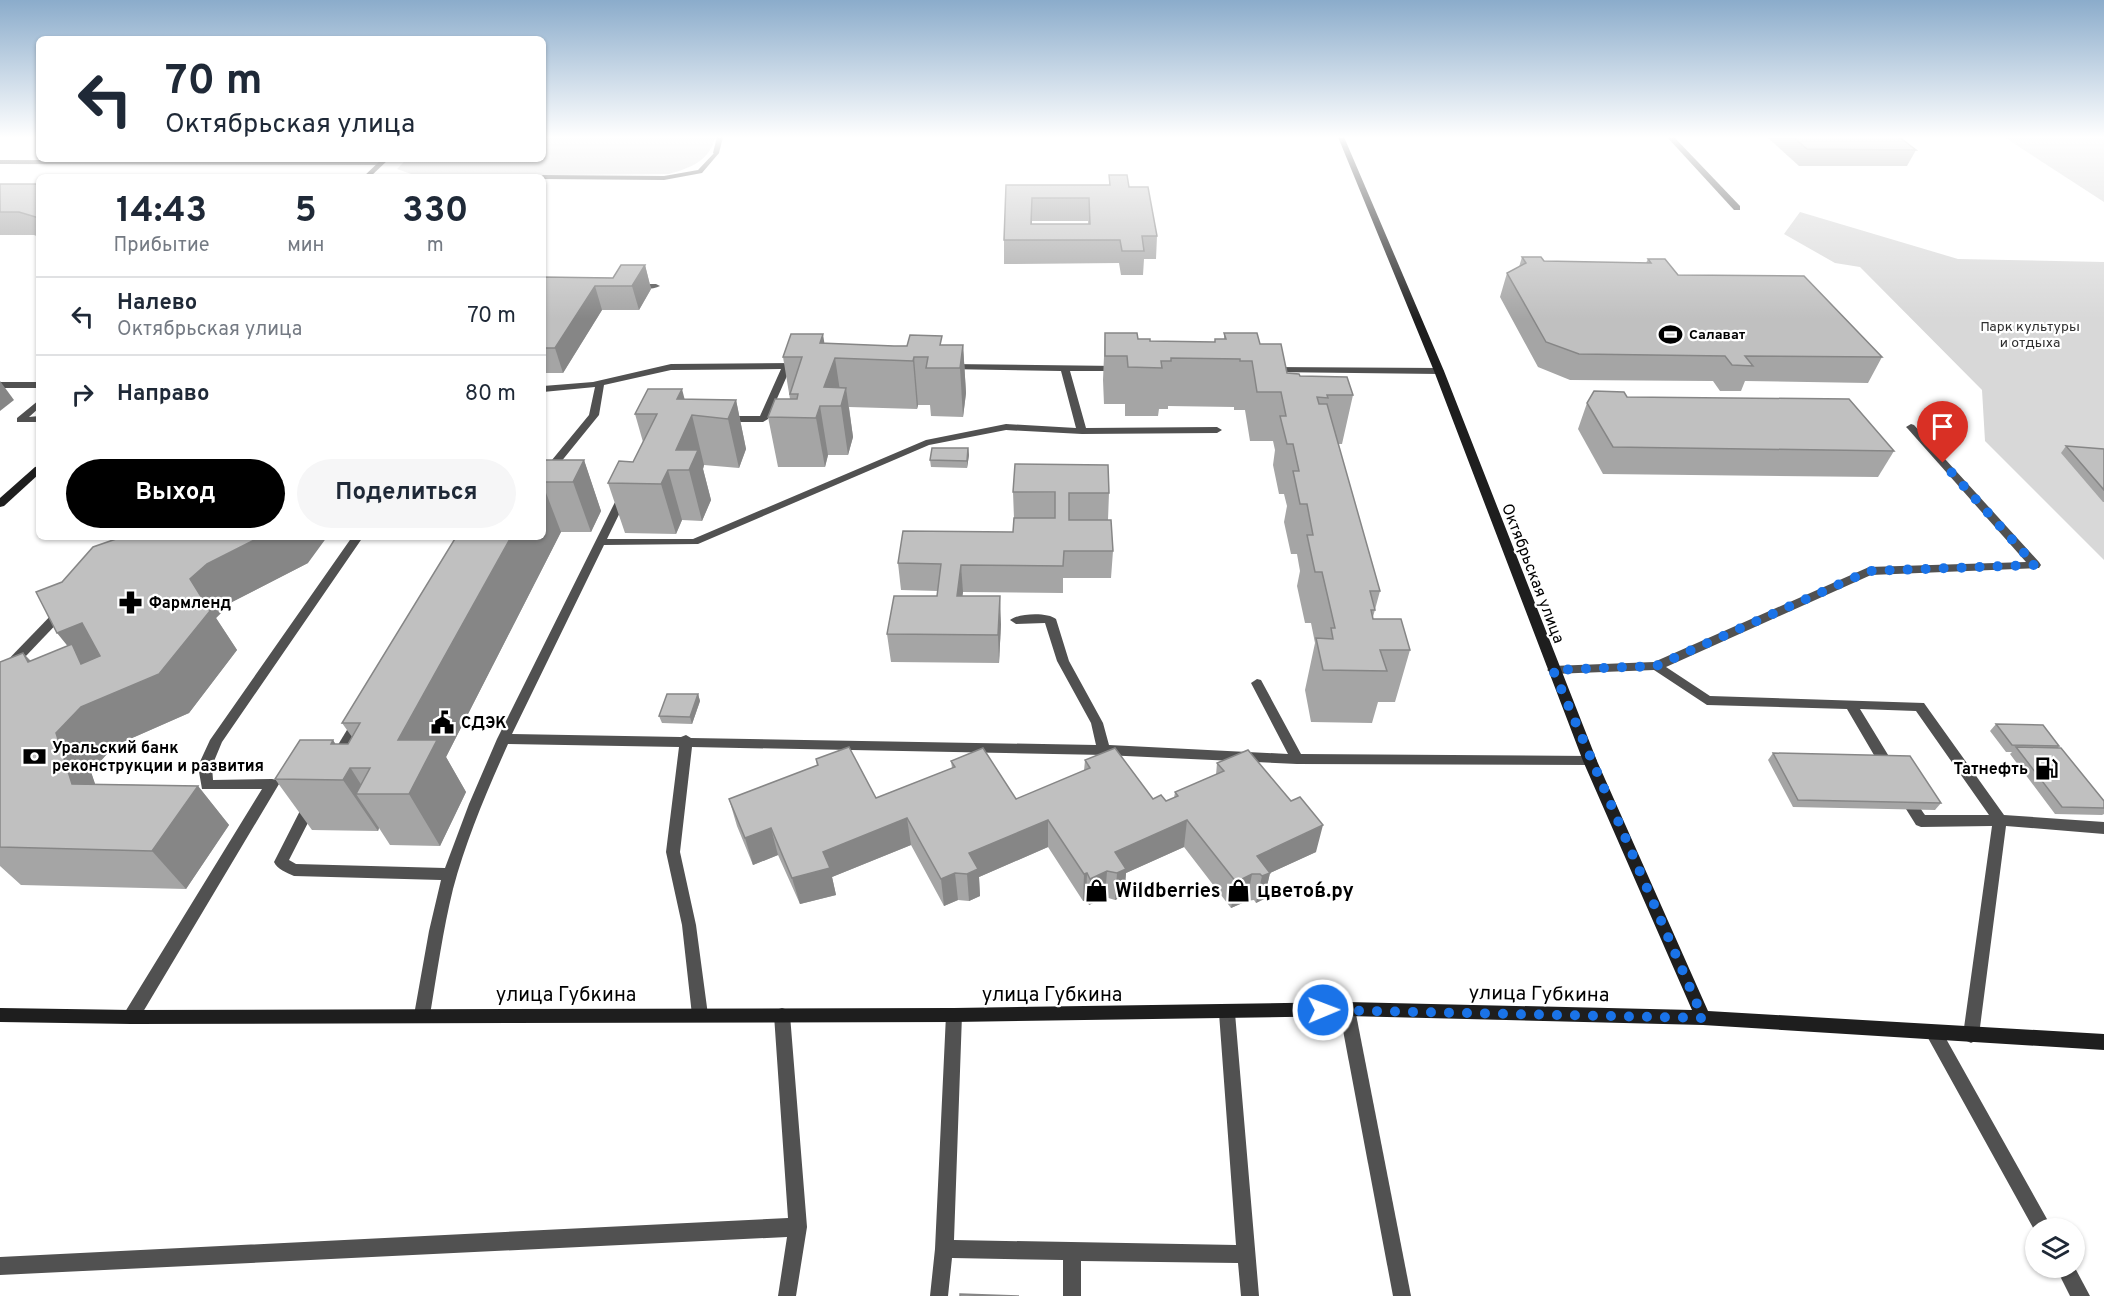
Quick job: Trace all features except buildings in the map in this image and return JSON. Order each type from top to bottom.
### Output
[{"type":"street","name":"Октябрьская улица","points":[[1366,197],[1439,371],[1590,761],[1703,1018]]},
{"type":"street","points":[[1727,197],[1737,208]]},
{"type":"street","points":[[622,286],[656,286]]},
{"type":"street","points":[[718,419],[763,419],[787,366]]},
{"type":"street","points":[[546,389],[600,383],[671,367],[809,366]]},
{"type":"street","points":[[942,367],[1124,369]]},
{"type":"street","points":[[1065,369],[1082,431]]},
{"type":"street","points":[[1254,370],[1439,371]]},
{"type":"street","points":[[552,466],[594,415],[600,383]]},
{"type":"street","points":[[0,385],[36,385]]},
{"type":"street","points":[[36,406],[20,420],[36,419]]},
{"type":"street","points":[[600,542],[694,542],[926,443],[1006,427],[1082,431],[1217,430]]},
{"type":"street","points":[[1553,670],[1656,666],[1869,571],[2035,565],[1911,427]]},
{"type":"street","points":[[0,504],[36,472]]},
{"type":"street","points":[[422,1015],[457,852],[503,739],[630,481]]},
{"type":"street","points":[[131,1017],[272,784],[207,785],[205,765],[216,740],[355,540]]},
{"type":"street","points":[[0,676],[71,602]]},
{"type":"street","points":[[1016,620],[1050,619],[1063,661],[1097,723],[1104,750]]},
{"type":"street","points":[[1656,666],[1707,700],[1920,706],[2000,820],[1971,1035]]},
{"type":"street","points":[[1257,683],[1297,759]]},
{"type":"street","points":[[1851,705],[1886,763]]},
{"type":"street","points":[[329,772],[366,711]]},
{"type":"street","points":[[503,739],[686,740],[1104,750],[1297,759],[1590,761]]},
{"type":"street","points":[[686,740],[673,852],[689,925],[700,1015]]},
{"type":"street","points":[[317,793],[281,862],[294,870],[451,874]]},
{"type":"street","points":[[1913,809],[1921,821],[2000,820],[2104,828]]},
{"type":"street","points":[[1347,1009],[1402,1296]]},
{"type":"street","name":"улица Губкина","points":[[0,1015],[131,1017],[782,1016],[1227,1013],[1347,1009],[1703,1018],[2104,1042]]},
{"type":"street","points":[[1227,1013],[1250,1296]]},
{"type":"street","points":[[939,1296],[944,1249],[954,1015]]},
{"type":"street","points":[[782,1016],[798,1227],[787,1296]]},
{"type":"street","points":[[1934,1033],[2037,1218]]},
{"type":"street","points":[[0,1266],[798,1227]]},
{"type":"street","points":[[944,1249],[1246,1254]]},
{"type":"street","points":[[1072,1251],[1072,1296]]},
{"type":"street","points":[[2071,1278],[2081,1296]]},
{"type":"green space","name":"Парк культуры и отдыха","points":[[1800,212],[1958,259],[2104,262],[2104,560],[1985,441],[1982,390],[1860,267],[1835,263],[1784,234]]},
{"type":"place","name":"Салават","points":[[1671,334]]},
{"type":"place","name":"Фармленд","points":[[131,602]]},
{"type":"place","name":"СДЭК","points":[[443,722]]},
{"type":"place","name":"Уральский банк реконструкции и развития","points":[[34,756]]},
{"type":"place","name":"Татнефть","points":[[2046,768]]},
{"type":"place","name":"Wildberries","points":[[1097,890]]},
{"type":"place","name":"цвето́в.ру","points":[[1239,890]]},
{"type":"route","points":[[1323,1010],[1703,1018],[1590,761],[1553,670],[1656,666],[1869,571],[2035,565],[1943,463]]}]
